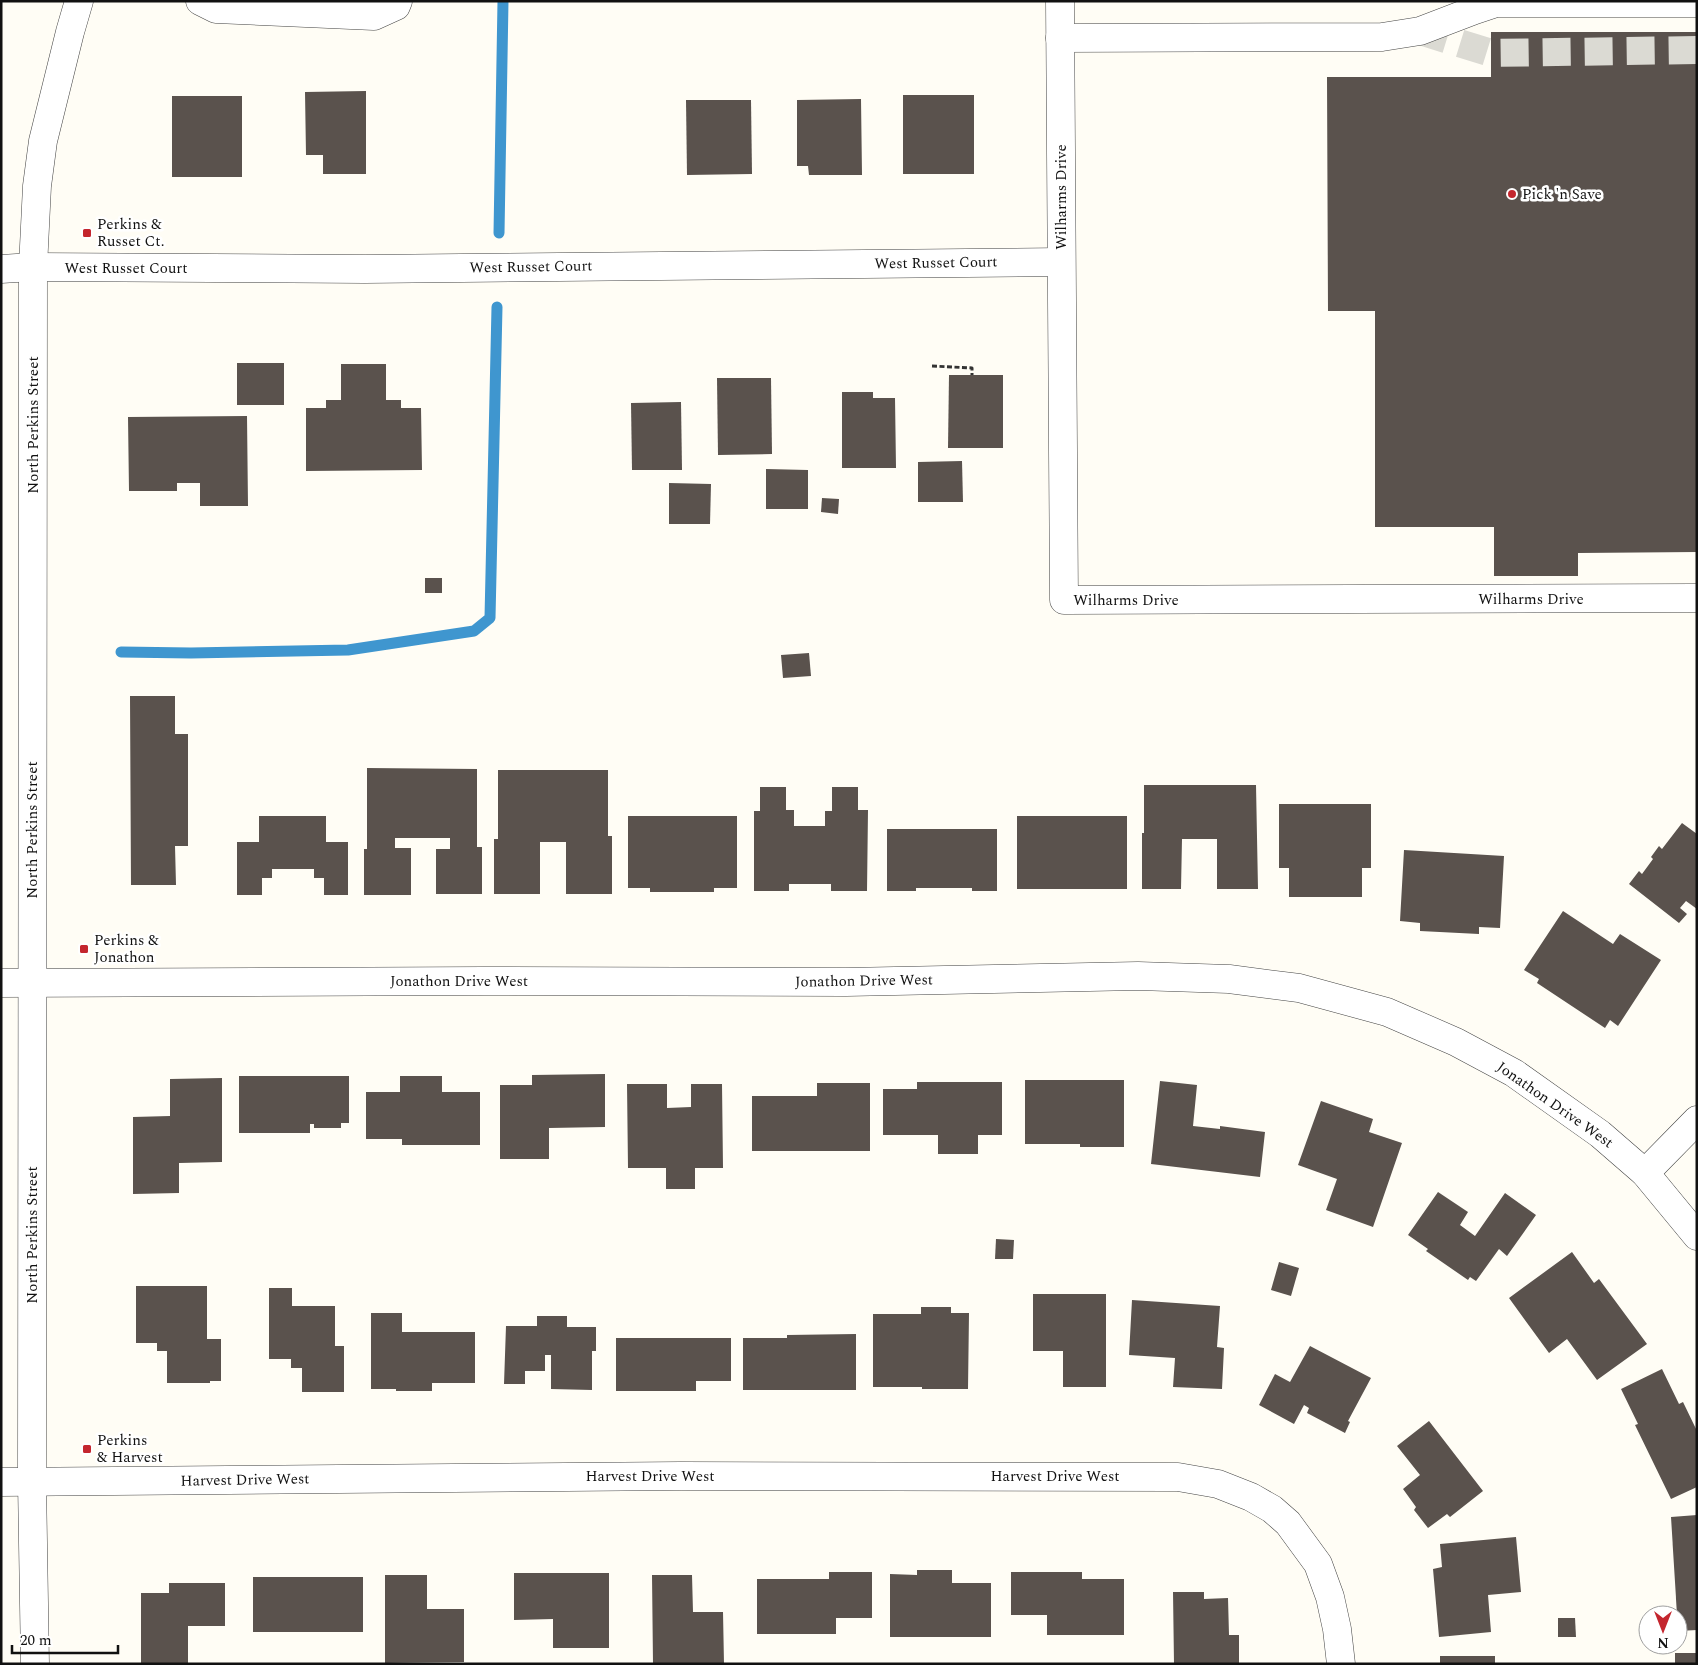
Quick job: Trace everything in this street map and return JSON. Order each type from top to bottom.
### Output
[{"type":"street","name":"North Perkins Street","points":[[34,1664],[32,1482],[33,267],[37,186],[43,141],[79,1]]},
{"type":"street","points":[[200,1],[216,9],[374,16],[396,6],[398,1]]},
{"type":"street","name":"Wilharms Drive","points":[[1060,1],[1064,600],[1697,598]]},
{"type":"street","points":[[1060,38],[1382,37],[1420,31],[1496,4],[1697,3]]},
{"type":"street","name":"West Russet Court","points":[[1,269],[33,267],[365,269],[1061,262]]},
{"type":"street","name":"Jonathon Drive West","points":[[1,984],[846,982],[1138,976],[1239,980],[1298,988],[1387,1012],[1456,1042],[1514,1073],[1600,1134],[1645,1173],[1697,1236]]},
{"type":"street","points":[[1645,1173],[1697,1120]]},
{"type":"street","name":"Harvest Drive West","points":[[1,1482],[681,1476],[1178,1477],[1218,1484],[1251,1497],[1272,1509],[1288,1522],[1318,1564],[1330,1597],[1337,1629],[1341,1664]]},
{"type":"path","points":[[932,366],[972,368],[972,375]]},
{"type":"building","name":"Pick 'n Save","points":[[1491,32],[1697,32],[1697,552],[1578,553],[1578,576],[1494,576],[1494,527],[1375,527],[1375,311],[1328,311],[1327,77],[1491,77]]},
{"type":"building","points":[[366,91],[366,174],[323,174],[323,155],[306,155],[305,92]]},
{"type":"building","points":[[903,95],[974,95],[974,174],[903,174]]},
{"type":"building","points":[[172,96],[242,96],[242,177],[172,177]]},
{"type":"building","points":[[861,99],[862,175],[809,175],[808,166],[797,166],[797,100]]},
{"type":"building","points":[[686,100],[751,100],[752,174],[687,175]]},
{"type":"building","points":[[237,363],[284,363],[284,405],[237,405]]},
{"type":"building","points":[[341,364],[386,364],[386,400],[401,400],[401,408],[421,408],[422,470],[306,471],[306,408],[326,408],[326,400],[341,400]]},
{"type":"building","points":[[949,375],[1003,375],[1003,448],[948,448]]},
{"type":"building","points":[[717,378],[771,378],[772,454],[718,455]]},
{"type":"building","points":[[842,392],[873,392],[873,398],[895,398],[896,468],[842,468]]},
{"type":"building","points":[[681,402],[682,470],[632,470],[631,403]]},
{"type":"building","points":[[247,416],[248,506],[200,506],[200,483],[177,483],[177,491],[129,491],[128,417]]},
{"type":"building","points":[[962,461],[963,502],[918,502],[918,462]]},
{"type":"building","points":[[766,469],[808,470],[808,509],[766,509]]},
{"type":"building","points":[[669,483],[711,484],[710,524],[669,524]]},
{"type":"building","points":[[822,498],[839,499],[838,514],[821,512]]},
{"type":"building","points":[[425,578],[442,578],[442,593],[425,593]]},
{"type":"building","points":[[809,653],[811,676],[783,678],[781,655]]},
{"type":"building","points":[[130,696],[175,696],[175,734],[188,734],[188,846],[175,846],[176,885],[131,885]]},
{"type":"building","points":[[367,768],[477,769],[477,847],[482,847],[482,894],[436,894],[436,849],[450,849],[450,838],[395,838],[395,848],[411,848],[411,895],[364,895],[364,849],[367,849]]},
{"type":"building","points":[[498,770],[608,770],[608,836],[612,836],[612,894],[566,894],[566,842],[540,842],[540,894],[494,894],[494,839],[498,839]]},
{"type":"building","points":[[1144,785],[1256,785],[1258,889],[1217,889],[1217,839],[1182,839],[1181,889],[1142,889]]},
{"type":"building","points":[[760,787],[786,787],[786,810],[794,810],[794,826],[825,826],[825,811],[832,811],[832,787],[858,787],[858,810],[868,810],[867,891],[831,891],[831,884],[789,884],[789,891],[754,891],[754,811],[760,811]]},
{"type":"building","points":[[1279,804],[1371,804],[1371,868],[1362,868],[1362,897],[1289,897],[1289,868],[1279,868]]},
{"type":"building","points":[[259,816],[326,816],[326,842],[348,842],[348,895],[324,895],[324,878],[314,878],[314,869],[272,869],[272,878],[262,878],[262,895],[237,895],[237,842],[259,842]]},
{"type":"building","points":[[628,816],[737,816],[737,888],[714,888],[714,892],[650,892],[650,888],[628,888]]},
{"type":"building","points":[[1017,816],[1127,816],[1127,889],[1017,889]]},
{"type":"building","points":[[1682,823],[1697,834],[1697,909],[1686,901],[1680,908],[1687,914],[1679,923],[1629,884],[1639,871],[1642,874],[1653,859],[1651,857],[1659,846],[1662,849]]},
{"type":"building","points":[[887,829],[997,829],[997,891],[972,891],[972,888],[916,888],[916,891],[887,891]]},
{"type":"building","points":[[1404,850],[1504,856],[1500,928],[1479,927],[1479,934],[1420,931],[1420,923],[1400,921]]},
{"type":"building","points":[[1563,911],[1613,944],[1620,934],[1661,960],[1618,1026],[1610,1020],[1605,1028],[1537,983],[1539,979],[1524,970]]},
{"type":"building","points":[[605,1074],[605,1127],[549,1128],[549,1159],[500,1159],[500,1085],[532,1085],[532,1075]]},
{"type":"building","points":[[239,1076],[349,1076],[349,1123],[341,1123],[341,1128],[314,1128],[314,1124],[310,1124],[310,1133],[239,1133]]},
{"type":"building","points":[[400,1076],[442,1076],[442,1092],[480,1092],[480,1145],[402,1145],[402,1139],[366,1139],[366,1092],[400,1092]]},
{"type":"building","points":[[222,1078],[222,1162],[179,1163],[179,1193],[133,1194],[133,1117],[170,1116],[170,1079]]},
{"type":"building","points":[[1025,1080],[1124,1080],[1124,1147],[1080,1147],[1080,1144],[1025,1144]]},
{"type":"building","points":[[1160,1081],[1197,1085],[1193,1126],[1220,1129],[1220,1126],[1265,1132],[1260,1177],[1151,1164]]},
{"type":"building","points":[[917,1082],[1002,1082],[1002,1135],[978,1135],[978,1154],[938,1154],[938,1135],[883,1135],[883,1089],[917,1089]]},
{"type":"building","points":[[817,1083],[870,1083],[870,1151],[752,1151],[752,1096],[817,1096]]},
{"type":"building","points":[[627,1084],[667,1084],[667,1108],[691,1107],[691,1084],[722,1084],[723,1168],[695,1168],[695,1189],[666,1189],[666,1168],[628,1168]]},
{"type":"building","points":[[1321,1101],[1373,1119],[1369,1132],[1402,1143],[1373,1227],[1326,1210],[1337,1179],[1298,1165]]},
{"type":"building","points":[[1438,1192],[1468,1212],[1460,1225],[1475,1236],[1505,1193],[1536,1215],[1507,1256],[1499,1249],[1476,1281],[1470,1277],[1468,1280],[1426,1251],[1428,1249],[1408,1235]]},
{"type":"building","points":[[996,1239],[1014,1240],[1013,1259],[995,1259]]},
{"type":"building","points":[[1572,1252],[1594,1283],[1599,1279],[1647,1344],[1597,1380],[1567,1339],[1549,1353],[1509,1298]]},
{"type":"building","points":[[1279,1262],[1299,1268],[1291,1296],[1271,1290]]},
{"type":"building","points":[[136,1286],[207,1286],[207,1339],[221,1339],[221,1381],[210,1381],[210,1383],[167,1383],[167,1351],[157,1351],[157,1343],[136,1343]]},
{"type":"building","points":[[269,1288],[292,1288],[292,1306],[335,1306],[335,1346],[344,1346],[344,1392],[302,1392],[302,1368],[291,1368],[291,1359],[269,1359]]},
{"type":"building","points":[[1033,1294],[1106,1294],[1106,1387],[1063,1387],[1063,1351],[1033,1351]]},
{"type":"building","points":[[1132,1300],[1220,1306],[1217,1347],[1224,1348],[1222,1389],[1173,1387],[1175,1358],[1129,1355]]},
{"type":"building","points":[[921,1307],[951,1307],[951,1313],[969,1313],[968,1389],[873,1387],[873,1314],[921,1314]]},
{"type":"building","points":[[371,1313],[402,1313],[402,1332],[475,1332],[475,1383],[432,1383],[432,1391],[371,1389]]},
{"type":"building","points":[[537,1316],[567,1316],[567,1327],[596,1327],[596,1351],[592,1351],[592,1390],[551,1389],[551,1355],[545,1355],[545,1371],[525,1371],[525,1384],[504,1384],[506,1326],[537,1326]]},
{"type":"building","points":[[856,1334],[856,1390],[743,1390],[743,1338],[787,1338],[787,1335]]},
{"type":"building","points":[[616,1338],[731,1338],[731,1381],[696,1381],[696,1391],[616,1391]]},
{"type":"building","points":[[1310,1346],[1371,1378],[1348,1421],[1350,1422],[1345,1433],[1307,1413],[1309,1408],[1304,1405],[1294,1424],[1259,1405],[1275,1374],[1290,1382]]},
{"type":"building","points":[[1662,1369],[1679,1404],[1683,1402],[1697,1431],[1697,1487],[1671,1499],[1635,1425],[1638,1424],[1621,1389]]},
{"type":"building","points":[[1429,1421],[1483,1491],[1450,1517],[1447,1514],[1428,1528],[1414,1510],[1416,1507],[1403,1489],[1420,1475],[1397,1446]]},
{"type":"building","points":[[1697,1515],[1697,1630],[1688,1630],[1688,1605],[1676,1605],[1671,1517]]},
{"type":"building","points":[[1516,1537],[1521,1592],[1488,1595],[1491,1632],[1439,1637],[1433,1569],[1442,1567],[1440,1544]]},
{"type":"building","points":[[917,1570],[952,1570],[952,1583],[991,1583],[991,1637],[890,1637],[890,1574],[917,1575]]},
{"type":"building","points":[[829,1572],[872,1572],[872,1618],[836,1618],[836,1634],[757,1634],[757,1579],[829,1579]]},
{"type":"building","points":[[1011,1572],[1082,1572],[1082,1579],[1124,1579],[1124,1635],[1047,1635],[1047,1615],[1011,1615]]},
{"type":"building","points":[[514,1573],[609,1573],[609,1648],[553,1648],[553,1619],[514,1620]]},
{"type":"building","points":[[385,1575],[427,1575],[427,1609],[464,1609],[464,1662],[385,1663]]},
{"type":"building","points":[[652,1575],[692,1575],[693,1612],[723,1612],[724,1664],[653,1664]]},
{"type":"building","points":[[253,1577],[363,1577],[363,1632],[253,1632]]},
{"type":"building","points":[[169,1583],[225,1583],[225,1626],[188,1626],[188,1664],[141,1664],[141,1593],[169,1593]]},
{"type":"building","points":[[1173,1592],[1204,1592],[1204,1599],[1228,1598],[1229,1635],[1239,1635],[1239,1664],[1174,1664]]},
{"type":"building","points":[[1558,1618],[1575,1618],[1576,1637],[1558,1637]]},
{"type":"building","points":[[1697,1653],[1697,1664],[1675,1664],[1675,1655]]},
{"type":"building","points":[[1440,1656],[1495,1656],[1495,1664],[1440,1664]]},
{"type":"waterway","points":[[499,233],[503,1]]},
{"type":"waterway","points":[[121,652],[191,653],[348,650],[474,631],[490,618],[497,307]]},
{"type":"tunnel","points":[[1420,31],[1491,53],[1697,50]]},
{"type":"place","name":"Pick 'n Save","points":[[1512,194]]},
{"type":"place","name":"Perkins & Russet Ct.","points":[[87,233]]},
{"type":"place","name":"Perkins & Jonathon","points":[[84,949]]},
{"type":"place","name":"Perkins & Harvest","points":[[87,1449]]}]
